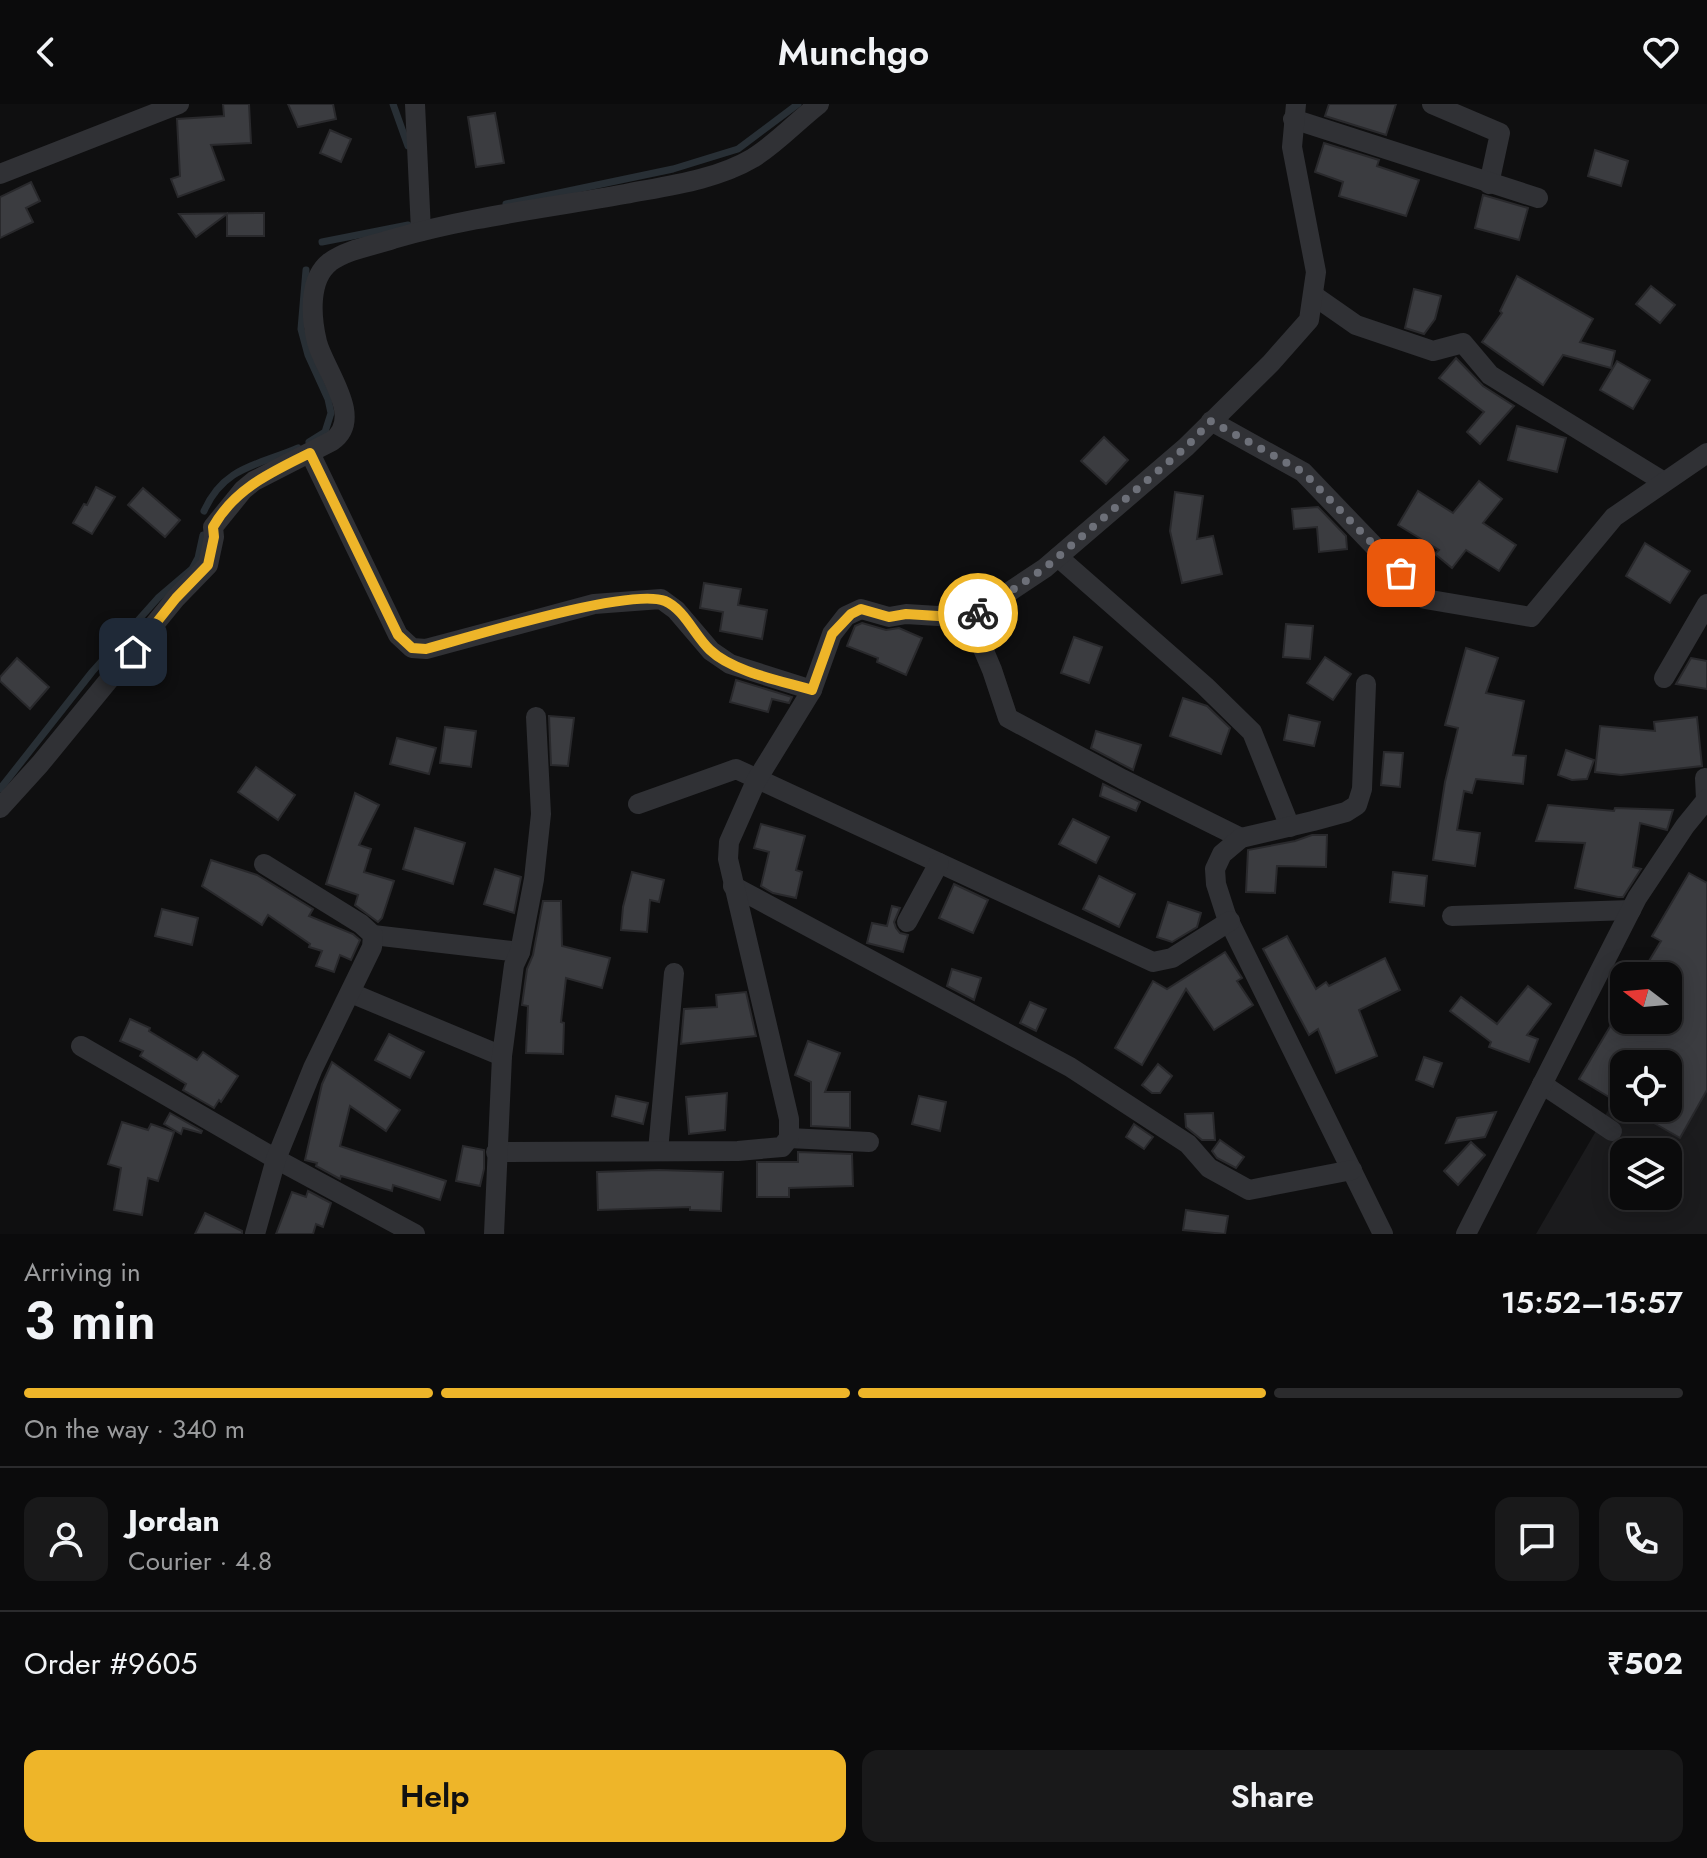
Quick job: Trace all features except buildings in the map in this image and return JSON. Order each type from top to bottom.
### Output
[{"type":"street","points":[[0,174],[179,104]]},
{"type":"street","points":[[415,104],[421,223]]},
{"type":"street","points":[[1432,104],[1500,133],[1489,184]]},
{"type":"street","points":[[0,808],[176,598],[208,565],[213,527],[243,490],[254,481],[337,438],[344,423],[342,403],[317,342],[313,296],[321,272],[342,255],[421,223],[665,186],[711,174],[753,158],[817,105]]},
{"type":"street","points":[[496,1152],[738,1151],[782,1147],[789,1138],[789,1119],[727,850],[756,781],[812,690],[832,634],[851,614],[861,609],[889,617],[906,614],[970,618],[1058,557],[1186,447],[1271,363],[1309,320],[1316,272],[1292,147],[1295,111],[1489,184],[1538,198]]},
{"type":"street","points":[[1313,295],[1356,325],[1433,351],[1463,343],[1490,375],[1664,482]]},
{"type":"street","points":[[1211,421],[1303,472],[1425,599],[1531,617],[1614,517],[1707,453]]},
{"type":"street","points":[[310,453],[398,635],[412,648],[426,649],[594,604],[661,599],[676,610],[711,651],[730,664],[812,690]]},
{"type":"street","points":[[1058,557],[1205,686],[1252,732],[1290,827]]},
{"type":"street","points":[[1664,678],[1707,604]]},
{"type":"street","points":[[970,618],[1008,718],[1241,838]]},
{"type":"street","points":[[1366,684],[1362,789],[1357,805],[1346,812],[1241,838],[1222,854],[1215,869],[1216,884],[1230,921],[1383,1234]]},
{"type":"street","points":[[494,1234],[502,1056],[514,965],[520,952],[534,879],[541,814],[536,717]]},
{"type":"street","points":[[638,804],[736,769],[756,781],[1153,962],[1172,958],[1230,921]]},
{"type":"street","points":[[1466,1234],[1631,910],[1685,826],[1707,799],[1705,778]]},
{"type":"street","points":[[907,922],[939,863]]},
{"type":"street","points":[[264,864],[361,924],[373,935],[520,952]]},
{"type":"street","points":[[733,886],[1070,1067],[1188,1144],[1209,1168],[1249,1190],[1352,1170]]},
{"type":"street","points":[[1452,916],[1631,910]]},
{"type":"street","points":[[255,1234],[276,1159],[313,1068],[372,947],[373,935]]},
{"type":"street","points":[[658,1151],[674,973]]},
{"type":"street","points":[[351,993],[502,1056]]},
{"type":"street","points":[[81,1046],[276,1159],[415,1234]]},
{"type":"street","points":[[1542,1084],[1612,1131]]},
{"type":"street","points":[[789,1138],[869,1142]]},
{"type":"shaded area","points":[[1707,941],[1707,1234],[1536,1234],[1610,1107],[1610,1122],[1682,1122],[1682,1050],[1668,1050],[1668,1034],[1682,1034],[1682,992]]},
{"type":"waterway","points":[[393,104],[408,146]]},
{"type":"waterway","points":[[506,204],[673,169],[738,149],[798,104]]},
{"type":"waterway","points":[[322,242],[408,225]]},
{"type":"waterway","points":[[306,270],[301,329],[331,413],[325,432],[309,442]]},
{"type":"waterway","points":[[204,511],[212,496],[232,476],[298,448]]},
{"type":"waterway","points":[[0,789],[92,672],[158,598],[192,569],[203,535]]},
{"type":"way so far","points":[[978,613],[1045,568],[1186,447],[1211,421],[1303,472],[1401,573]]},
{"type":"route","points":[[133,652],[176,598],[208,565],[213,527],[243,490],[254,481],[310,453],[398,635],[412,648],[419,650],[594,604],[661,599],[676,610],[711,651],[730,664],[812,690],[832,634],[846,616],[861,609],[889,617],[906,614],[970,618],[978,613]]}]
